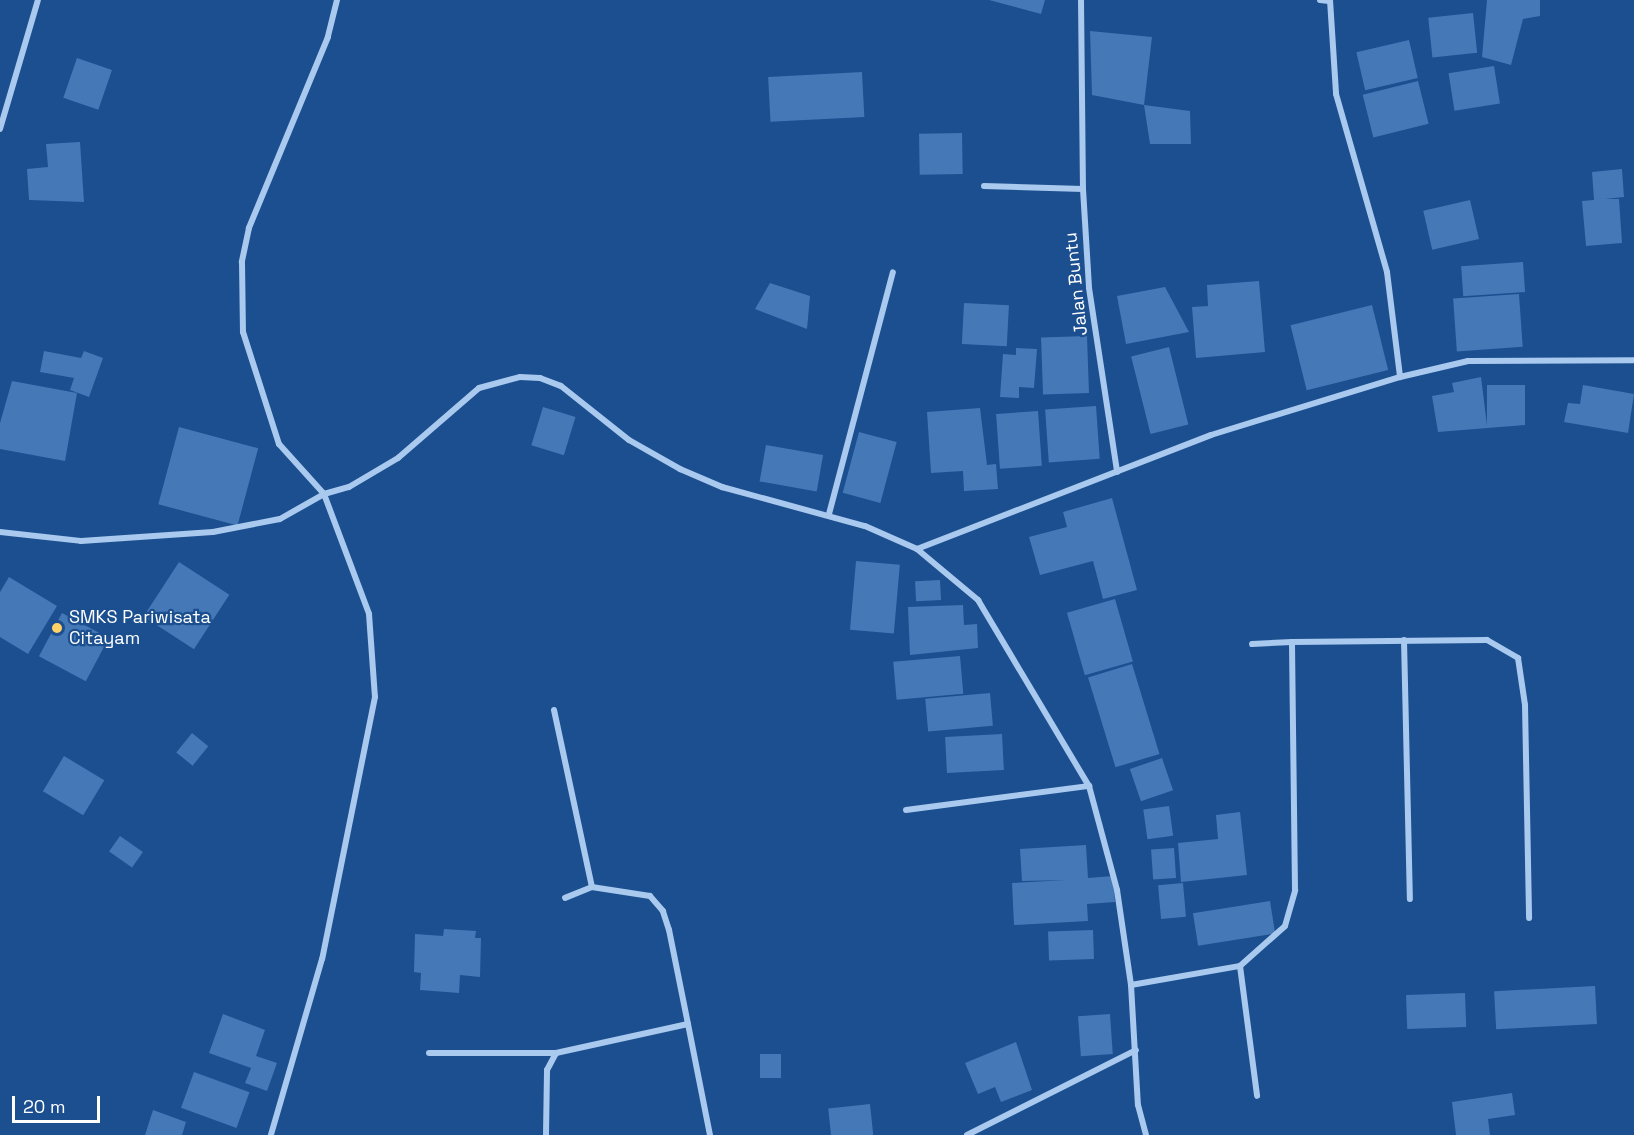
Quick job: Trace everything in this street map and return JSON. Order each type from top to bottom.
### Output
[{"type":"street","points":[[0,129],[38,0]]},
{"type":"street","points":[[271,1135],[322,959],[375,697],[369,614],[324,494],[279,444],[270,424],[249,364],[240,297],[249,228],[328,37],[337,0]]},
{"type":"street","name":"Jalan Buntu","points":[[1081,0],[1083,189],[1089,288],[1117,472]]},
{"type":"street","points":[[1320,0],[1330,1],[1336,94],[1387,272],[1400,377]]},
{"type":"street","points":[[984,186],[1083,189]]},
{"type":"street","points":[[829,514],[893,272]]},
{"type":"street","points":[[917,549],[1211,435],[1400,377],[1468,361],[1634,360]]},
{"type":"street","points":[[0,532],[81,541],[213,532],[280,519],[324,494],[349,487],[398,458],[479,388],[520,377],[561,386],[629,441],[680,469],[722,487],[829,514],[917,549],[978,600],[1089,786],[1118,890],[1131,985],[1138,1105],[1146,1135]]},
{"type":"street","points":[[1404,640],[1410,899]]},
{"type":"street","points":[[1252,644],[1487,640],[1518,658],[1525,705],[1528,918]]},
{"type":"street","points":[[1131,985],[1240,966],[1285,926],[1294,890],[1292,642]]},
{"type":"street","points":[[554,710],[592,887]]},
{"type":"street","points":[[906,810],[1089,786]]},
{"type":"street","points":[[565,898],[592,887],[633,889],[650,896],[663,910],[710,1135]]},
{"type":"street","points":[[1240,966],[1257,1096]]},
{"type":"street","points":[[429,1053],[556,1053],[688,1024]]},
{"type":"street","points":[[967,1135],[1136,1050]]},
{"type":"street","points":[[546,1135],[547,1071],[556,1053]]},
{"type":"building","points":[[989,0],[1045,0],[1041,14]]},
{"type":"building","points":[[1487,0],[1540,0],[1540,16],[1523,19],[1511,65],[1482,57]]},
{"type":"building","points":[[1473,13],[1477,53],[1432,57],[1428,18]]},
{"type":"building","points":[[1090,31],[1152,37],[1144,105],[1092,95]]},
{"type":"building","points":[[1409,40],[1418,78],[1365,90],[1356,52]]},
{"type":"building","points":[[77,58],[112,70],[98,110],[63,98]]},
{"type":"building","points":[[1494,66],[1500,104],[1455,111],[1449,73]]},
{"type":"building","points":[[862,72],[864,117],[770,122],[768,77]]},
{"type":"building","points":[[1418,81],[1429,124],[1373,137],[1363,95]]},
{"type":"building","points":[[1144,105],[1190,111],[1191,144],[1150,144]]},
{"type":"building","points":[[962,133],[963,174],[920,175],[919,134]]},
{"type":"building","points":[[80,142],[84,202],[29,200],[27,169],[48,167],[46,144]]},
{"type":"building","points":[[1622,169],[1624,197],[1605,199],[1619,199],[1622,243],[1586,246],[1582,201],[1594,200],[1592,172]]},
{"type":"building","points":[[1470,200],[1479,239],[1432,250],[1423,211]]},
{"type":"building","points":[[1523,262],[1525,292],[1463,296],[1461,266]]},
{"type":"building","points":[[1259,281],[1265,352],[1196,358],[1192,307],[1208,306],[1207,285]]},
{"type":"building","points":[[770,283],[810,296],[807,329],[755,309]]},
{"type":"building","points":[[1165,287],[1189,332],[1126,344],[1117,296]]},
{"type":"building","points":[[1519,294],[1523,347],[1457,351],[1453,299]]},
{"type":"building","points":[[964,303],[1009,305],[1007,346],[962,344]]},
{"type":"building","points":[[1372,305],[1388,370],[1307,390],[1290,325]]},
{"type":"building","points":[[1087,336],[1089,393],[1043,395],[1041,338]]},
{"type":"building","points":[[1169,347],[1188,425],[1151,434],[1131,356]]},
{"type":"building","points":[[1016,348],[1037,349],[1034,388],[1019,387],[1019,398],[1000,397],[1003,354],[1016,355]]},
{"type":"building","points":[[44,351],[81,358],[84,351],[103,358],[89,397],[70,390],[74,378],[40,372]]},
{"type":"building","points":[[1481,377],[1487,425],[1487,385],[1525,385],[1525,425],[1438,432],[1432,396],[1454,392],[1452,383]]},
{"type":"building","points":[[12,381],[77,393],[65,461],[0,449],[0,423]]},
{"type":"building","points":[[1583,385],[1634,394],[1628,433],[1564,422],[1568,403],[1580,404]]},
{"type":"building","points":[[1096,406],[1100,459],[1049,462],[1045,410]]},
{"type":"building","points":[[543,407],[576,417],[564,455],[531,445]]},
{"type":"building","points":[[980,408],[987,465],[996,464],[998,489],[964,491],[963,471],[931,473],[927,412]]},
{"type":"building","points":[[1038,411],[1042,466],[1000,469],[996,414]]},
{"type":"building","points":[[179,427],[258,448],[238,525],[158,504]]},
{"type":"building","points":[[859,432],[897,442],[880,503],[843,493]]},
{"type":"building","points":[[766,445],[823,455],[817,492],[760,481]]},
{"type":"building","points":[[1112,498],[1137,590],[1103,599],[1093,561],[1040,575],[1029,537],[1067,527],[1063,512]]},
{"type":"building","points":[[856,561],[900,565],[894,634],[850,630]]},
{"type":"building","points":[[179,562],[229,595],[194,649],[144,617]]},
{"type":"building","points":[[9,577],[57,606],[28,654],[0,637],[0,592]]},
{"type":"building","points":[[940,580],[941,600],[916,601],[915,581]]},
{"type":"building","points":[[1115,599],[1133,661],[1085,675],[1067,613]]},
{"type":"building","points":[[963,605],[964,625],[977,624],[978,648],[910,655],[908,607]]},
{"type":"building","points":[[62,613],[109,638],[86,681],[39,656]]},
{"type":"building","points":[[960,656],[963,694],[897,700],[893,662]]},
{"type":"building","points":[[1132,664],[1159,754],[1115,767],[1088,677]]},
{"type":"building","points":[[990,693],[993,726],[928,732],[925,699]]},
{"type":"building","points":[[192,733],[208,746],[193,766],[176,752]]},
{"type":"building","points":[[1002,734],[1004,770],[947,773],[945,737]]},
{"type":"building","points":[[64,756],[104,780],[83,815],[43,791]]},
{"type":"building","points":[[1162,758],[1173,790],[1141,801],[1130,769]]},
{"type":"building","points":[[1169,806],[1173,836],[1147,839],[1143,810]]},
{"type":"building","points":[[1240,812],[1247,875],[1181,882],[1178,843],[1218,839],[1216,815]]},
{"type":"building","points":[[120,836],[143,852],[132,868],[109,852]]},
{"type":"building","points":[[1086,845],[1088,878],[1113,876],[1115,902],[1087,904],[1088,921],[1014,925],[1012,883],[1067,880],[1022,881],[1020,849]]},
{"type":"building","points":[[1174,848],[1176,878],[1153,880],[1151,850]]},
{"type":"building","points":[[1183,883],[1186,917],[1161,919],[1158,885]]},
{"type":"building","points":[[1270,901],[1275,934],[1198,946],[1193,913]]},
{"type":"building","points":[[444,929],[476,931],[475,938],[481,938],[480,977],[460,975],[459,993],[420,990],[421,973],[414,972],[415,934],[443,936]]},
{"type":"building","points":[[1093,930],[1094,959],[1049,961],[1048,932]]},
{"type":"building","points":[[1595,986],[1597,1024],[1496,1029],[1494,991]]},
{"type":"building","points":[[1465,993],[1466,1027],[1407,1029],[1406,995]]},
{"type":"building","points":[[223,1014],[265,1030],[256,1056],[277,1063],[267,1091],[245,1083],[251,1068],[209,1053]]},
{"type":"building","points":[[1110,1014],[1113,1054],[1081,1056],[1078,1016]]},
{"type":"building","points":[[1016,1042],[1032,1090],[1001,1102],[995,1087],[978,1094],[965,1063]]},
{"type":"building","points":[[760,1054],[781,1054],[781,1078],[760,1078]]},
{"type":"building","points":[[194,1072],[249,1092],[236,1128],[181,1108]]},
{"type":"building","points":[[1512,1093],[1515,1115],[1488,1119],[1490,1135],[1456,1135],[1452,1102]]},
{"type":"building","points":[[870,1104],[873,1135],[831,1135],[828,1108]]},
{"type":"building","points":[[153,1110],[186,1122],[182,1135],[145,1135]]},
{"type":"place","name":"SMKS Pariwisata Citayam","points":[[57,628]]}]
